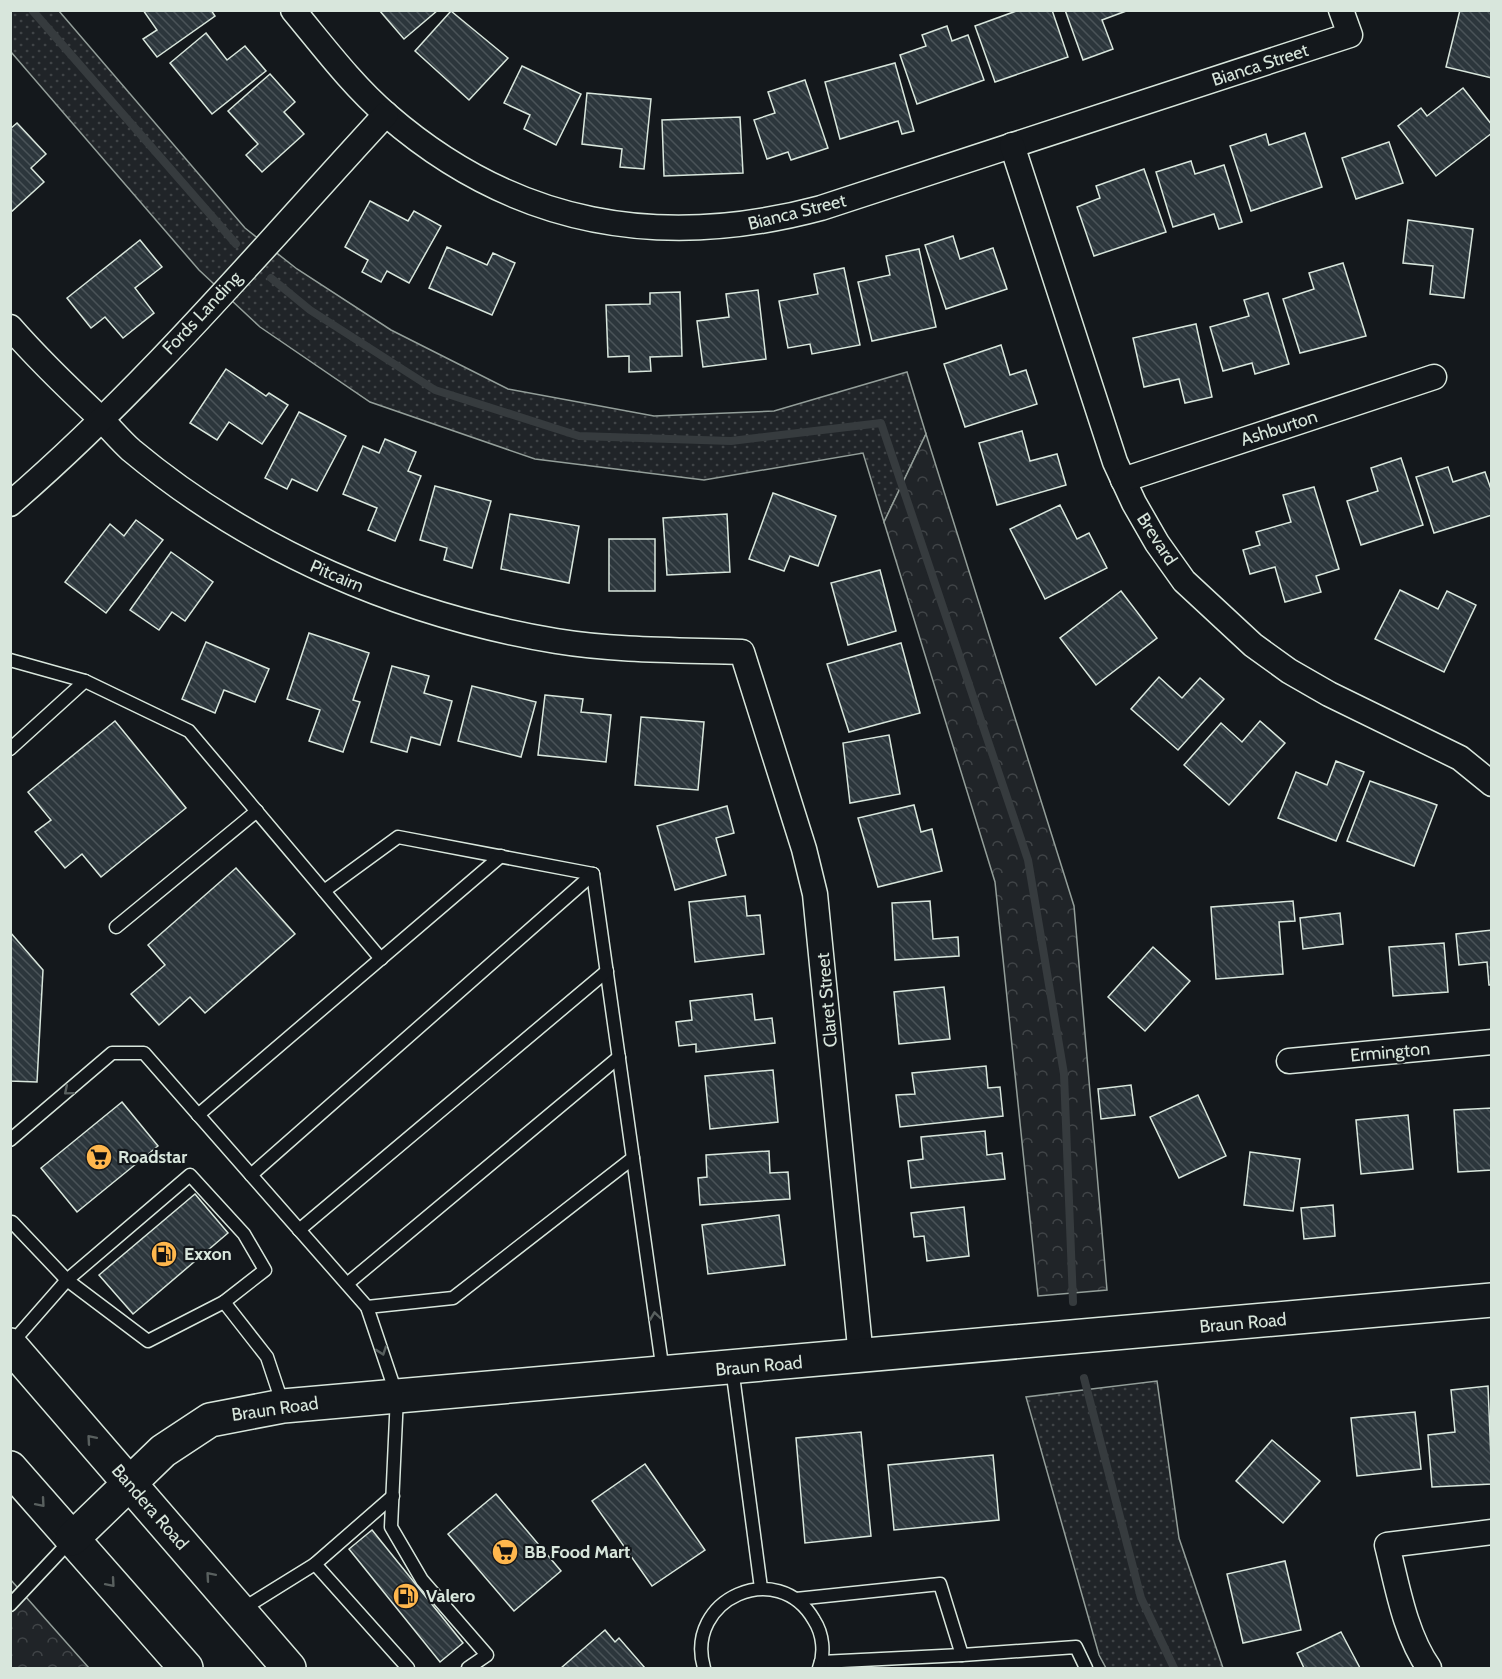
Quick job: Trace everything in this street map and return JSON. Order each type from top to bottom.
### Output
[{"type":"main road","name":"Braun Road","points":[[72,1539],[163,1451],[210,1420],[283,1406],[1491,1300]]},
{"type":"main road","name":"Bandera Road","points":[[10,1345],[289,1668]]},
{"type":"main road","points":[[10,1468],[186,1668]]},
{"type":"street","name":"Bianca Street","points":[[293,10],[386,114],[444,157],[504,191],[548,208],[592,220],[638,227],[684,230],[730,228],[776,220],[821,208],[1350,35],[1341,10]]},
{"type":"street","name":"Fords Landing","points":[[10,504],[71,451],[386,114]]},
{"type":"street","name":"Brevard","points":[[1012,145],[1115,462],[1157,543],[1184,580],[1253,645],[1289,671],[1329,694],[1461,758],[1491,784]]},
{"type":"street","name":"Pitcairn","points":[[10,327],[70,391],[138,455],[220,515],[299,560],[383,596],[469,623],[558,641],[648,649],[742,652]]},
{"type":"street","name":"Ashburton","points":[[1123,480],[1434,377]]},
{"type":"street","name":"Claret Street","points":[[742,652],[804,849],[815,894],[861,1357]]},
{"type":"street","name":"Ermington","points":[[1289,1061],[1491,1042]]},
{"type":"street","points":[[1429,1668],[1422,1659],[1402,1604],[1387,1545],[1491,1532]]},
{"type":"lane","points":[[10,660],[85,681],[189,731],[381,959]]},
{"type":"lane","points":[[10,749],[85,681]]},
{"type":"lane","points":[[116,927],[257,811]]},
{"type":"lane","points":[[324,891],[398,837],[593,873]]},
{"type":"lane","points":[[198,1115],[501,856]]},
{"type":"lane","points":[[593,873],[664,1374]]},
{"type":"lane","points":[[251,1175],[593,873]]},
{"type":"lane","points":[[299,1230],[607,971]]},
{"type":"lane","points":[[10,1140],[112,1053],[144,1053],[367,1307],[397,1396],[392,1527],[422,1580],[488,1655],[468,1668]]},
{"type":"lane","points":[[347,1284],[619,1057]]},
{"type":"lane","points":[[367,1307],[453,1298],[633,1158]]},
{"type":"lane","points":[[10,1224],[12,1222],[67,1280],[148,1341],[224,1302],[265,1269],[244,1234],[190,1175],[67,1280],[10,1345]]},
{"type":"lane","points":[[224,1302],[267,1357],[283,1406]]},
{"type":"lane","points":[[732,1368],[761,1588]]},
{"type":"lane","points":[[239,1611],[315,1564],[393,1496]]},
{"type":"lane","points":[[10,1605],[72,1539]]},
{"type":"lane","points":[[315,1564],[408,1668]]},
{"type":"lane","points":[[796,1599],[940,1584],[962,1655]]},
{"type":"lane","points":[[704,1668],[700,1656],[702,1636],[710,1617],[723,1602],[741,1592],[761,1588],[779,1591],[796,1599],[809,1611],[818,1627],[823,1644],[820,1665],[1076,1647],[1086,1668]]},
{"type":"green space","points":[[10,11],[59,11],[245,228],[297,269],[391,330],[508,389],[654,416],[774,411],[907,372],[926,434],[884,522],[863,453],[704,480],[535,459],[370,402],[260,327],[199,270],[11,52]]},
{"type":"green space","points":[[926,434],[1074,906],[1107,1290],[1038,1296],[995,882],[884,522]]},
{"type":"green space","points":[[1157,1381],[1179,1538],[1223,1668],[1106,1668],[1099,1655],[1026,1397]]},
{"type":"green space","points":[[10,1579],[89,1668],[11,1668]]},
{"type":"building","points":[[143,10],[211,10],[215,16],[157,57],[143,39],[157,30]]},
{"type":"building","points":[[379,10],[438,10],[404,39]]},
{"type":"building","points":[[1019,10],[1052,10],[1068,57],[995,82],[975,26]]},
{"type":"building","points":[[1065,10],[1129,10],[1102,20],[1113,49],[1083,60]]},
{"type":"building","points":[[1460,10],[1492,10],[1492,78],[1446,67]]},
{"type":"building","points":[[451,11],[508,58],[469,100],[415,51]]},
{"type":"building","points":[[947,26],[952,41],[968,35],[984,80],[917,104],[900,55],[926,46],[922,35]]},
{"type":"building","points":[[206,33],[227,60],[245,46],[266,71],[212,114],[170,63]]},
{"type":"building","points":[[895,63],[914,131],[902,134],[898,121],[840,139],[825,82]]},
{"type":"building","points":[[522,66],[581,94],[556,145],[524,129],[530,115],[504,103]]},
{"type":"building","points":[[270,74],[295,102],[284,112],[304,134],[262,172],[246,155],[258,144],[228,111]]},
{"type":"building","points":[[805,80],[828,148],[791,160],[788,152],[767,159],[754,120],[775,113],[768,92]]},
{"type":"building","points":[[1463,88],[1492,125],[1492,133],[1436,176],[1398,126],[1421,108],[1427,116]]},
{"type":"building","points":[[587,93],[651,99],[644,169],[620,167],[622,149],[582,144]]},
{"type":"building","points":[[740,117],[743,173],[664,176],[662,120]]},
{"type":"building","points":[[17,123],[46,154],[31,168],[44,182],[10,213],[10,129]]},
{"type":"building","points":[[1305,133],[1322,187],[1251,211],[1230,146],[1266,134],[1269,145]]},
{"type":"building","points":[[1389,142],[1403,183],[1356,199],[1342,158]]},
{"type":"building","points":[[1191,161],[1195,174],[1224,165],[1242,222],[1219,229],[1214,214],[1173,227],[1156,172]]},
{"type":"building","points":[[1144,169],[1166,232],[1094,256],[1077,207],[1100,198],[1096,186]]},
{"type":"building","points":[[370,201],[408,221],[414,211],[441,226],[409,283],[387,271],[381,282],[362,272],[368,260],[345,247]]},
{"type":"building","points":[[1408,220],[1473,229],[1464,298],[1430,294],[1433,266],[1403,263]]},
{"type":"building","points":[[953,236],[960,259],[993,248],[1007,289],[946,309],[925,245]]},
{"type":"building","points":[[140,240],[162,267],[135,288],[154,313],[123,338],[105,317],[91,328],[67,298]]},
{"type":"building","points":[[447,247],[487,265],[493,253],[515,263],[492,315],[429,288]]},
{"type":"building","points":[[919,249],[936,327],[872,341],[858,282],[890,275],[886,256]]},
{"type":"building","points":[[1343,263],[1366,336],[1300,353],[1283,299],[1314,289],[1309,273]]},
{"type":"building","points":[[844,268],[860,345],[812,354],[810,344],[788,348],[779,301],[818,294],[814,274]]},
{"type":"building","points":[[758,290],[766,359],[703,367],[697,321],[729,317],[726,294]]},
{"type":"building","points":[[680,292],[682,356],[650,357],[651,371],[629,372],[629,356],[608,357],[606,305],[650,304],[650,293]]},
{"type":"building","points":[[1268,293],[1289,364],[1255,374],[1252,363],[1223,371],[1210,327],[1249,316],[1244,300]]},
{"type":"building","points":[[1196,324],[1212,397],[1185,403],[1179,379],[1144,387],[1133,338]]},
{"type":"building","points":[[1001,345],[1010,375],[1026,370],[1037,404],[965,427],[944,364]]},
{"type":"building","points":[[226,369],[266,396],[269,393],[288,405],[262,444],[229,422],[217,440],[190,423]]},
{"type":"building","points":[[299,412],[346,436],[317,491],[292,479],[287,489],[265,478]]},
{"type":"building","points":[[1022,431],[1030,461],[1057,454],[1066,485],[997,505],[979,443]]},
{"type":"building","points":[[385,439],[416,452],[408,471],[421,476],[395,541],[368,530],[377,508],[343,494],[363,446],[379,453]]},
{"type":"building","points":[[1401,458],[1423,525],[1361,545],[1347,501],[1378,491],[1371,468]]},
{"type":"building","points":[[1448,467],[1453,482],[1485,472],[1492,492],[1492,515],[1434,533],[1416,477]]},
{"type":"building","points":[[435,486],[491,501],[472,568],[444,560],[447,548],[420,540]]},
{"type":"building","points":[[1314,487],[1339,569],[1316,576],[1321,592],[1285,602],[1275,567],[1250,574],[1243,550],[1260,545],[1256,532],[1291,522],[1283,495]]},
{"type":"building","points":[[773,493],[836,516],[818,566],[790,556],[784,571],[749,559]]},
{"type":"building","points":[[1060,505],[1077,539],[1089,533],[1107,568],[1045,599],[1010,529]]},
{"type":"building","points":[[510,514],[579,526],[569,583],[501,569]]},
{"type":"building","points":[[727,514],[730,572],[667,575],[663,518]]},
{"type":"building","points":[[136,520],[163,540],[106,613],[65,582],[110,524],[124,536]]},
{"type":"building","points":[[609,539],[655,539],[655,591],[609,591]]},
{"type":"building","points":[[171,552],[213,582],[185,621],[172,612],[159,630],[130,610]]},
{"type":"building","points":[[880,570],[896,631],[848,645],[831,583]]},
{"type":"building","points":[[1400,590],[1438,609],[1447,591],[1476,605],[1444,672],[1375,639]]},
{"type":"building","points":[[1121,591],[1157,638],[1096,685],[1060,638]]},
{"type":"building","points":[[309,633],[369,653],[353,700],[360,702],[343,752],[309,741],[320,710],[287,699]]},
{"type":"building","points":[[206,642],[269,669],[255,702],[224,690],[215,713],[182,699]]},
{"type":"building","points":[[901,643],[920,713],[849,732],[827,664]]},
{"type":"building","points":[[392,666],[429,676],[424,693],[452,701],[440,745],[411,737],[407,752],[371,742]]},
{"type":"building","points":[[1159,677],[1182,698],[1200,678],[1224,699],[1178,750],[1131,709]]},
{"type":"building","points":[[472,686],[536,702],[521,757],[458,741]]},
{"type":"building","points":[[545,695],[583,699],[581,712],[611,715],[606,762],[538,755]]},
{"type":"building","points":[[641,717],[704,722],[698,790],[635,785]]},
{"type":"building","points":[[115,721],[186,808],[101,877],[82,854],[65,868],[35,832],[51,820],[28,792]]},
{"type":"building","points":[[1260,721],[1285,743],[1229,805],[1184,765],[1221,723],[1242,742]]},
{"type":"building","points":[[889,735],[900,794],[850,803],[843,743]]},
{"type":"building","points":[[1336,761],[1364,772],[1336,841],[1278,818],[1296,772],[1327,785]]},
{"type":"building","points":[[1370,781],[1437,805],[1414,866],[1347,841]]},
{"type":"building","points":[[914,805],[921,832],[932,829],[942,871],[878,887],[858,818]]},
{"type":"building","points":[[727,806],[734,833],[716,838],[726,875],[675,890],[657,826]]},
{"type":"building","points":[[236,868],[295,934],[205,1013],[190,997],[159,1025],[131,994],[165,965],[148,945]]},
{"type":"building","points":[[745,896],[747,916],[760,915],[764,954],[695,962],[689,902]]},
{"type":"building","points":[[930,901],[933,939],[958,937],[959,956],[895,960],[892,903]]},
{"type":"building","points":[[1293,901],[1295,921],[1279,922],[1283,974],[1216,979],[1211,907]]},
{"type":"building","points":[[1340,913],[1343,944],[1303,949],[1300,918]]},
{"type":"building","points":[[1492,930],[1492,985],[1489,985],[1487,962],[1459,965],[1456,934]]},
{"type":"building","points":[[10,932],[43,970],[37,1082],[10,1081]]},
{"type":"building","points":[[1444,943],[1448,992],[1393,996],[1389,947]]},
{"type":"building","points":[[1153,947],[1190,981],[1145,1031],[1108,997]]},
{"type":"building","points":[[944,987],[950,1039],[899,1044],[894,992]]},
{"type":"building","points":[[752,994],[755,1020],[772,1018],[775,1043],[696,1052],[696,1044],[679,1046],[676,1022],[692,1020],[690,1001]]},
{"type":"building","points":[[986,1066],[988,1088],[1000,1087],[1003,1116],[900,1127],[896,1095],[915,1094],[912,1073]]},
{"type":"building","points":[[773,1070],[778,1122],[710,1129],[705,1076]]},
{"type":"building","points":[[1131,1085],[1135,1115],[1101,1119],[1098,1089]]},
{"type":"building","points":[[1198,1095],[1226,1156],[1179,1178],[1150,1117]]},
{"type":"building","name":"Roadstar","points":[[122,1102],[158,1146],[77,1212],[41,1168]]},
{"type":"building","points":[[1492,1108],[1492,1170],[1458,1172],[1454,1110]]},
{"type":"building","points":[[1408,1115],[1413,1169],[1361,1174],[1356,1120]]},
{"type":"building","points":[[985,1131],[987,1155],[1002,1153],[1005,1179],[911,1188],[908,1161],[923,1159],[921,1137]]},
{"type":"building","points":[[769,1151],[770,1173],[788,1172],[790,1199],[700,1205],[698,1178],[707,1177],[706,1155]]},
{"type":"building","points":[[1250,1152],[1300,1159],[1293,1211],[1244,1205]]},
{"type":"building","name":"Exxon","points":[[195,1194],[228,1233],[133,1314],[99,1275]]},
{"type":"building","points":[[1333,1205],[1335,1236],[1304,1239],[1301,1208]]},
{"type":"building","points":[[964,1207],[969,1256],[927,1261],[924,1236],[914,1237],[911,1213]]},
{"type":"building","points":[[779,1215],[785,1265],[708,1274],[702,1225]]},
{"type":"building","points":[[1488,1386],[1492,1484],[1432,1487],[1428,1435],[1455,1432],[1451,1390]]},
{"type":"building","points":[[1415,1412],[1421,1469],[1357,1476],[1351,1418]]},
{"type":"building","points":[[861,1432],[871,1536],[805,1543],[796,1438]]},
{"type":"building","points":[[1272,1440],[1320,1481],[1283,1523],[1236,1481]]},
{"type":"building","points":[[993,1455],[999,1520],[894,1530],[888,1465]]},
{"type":"building","points":[[645,1464],[705,1550],[652,1586],[592,1501]]},
{"type":"building","name":"BB Food Mart","points":[[496,1494],[561,1571],[514,1611],[448,1534]]},
{"type":"building","name":"Valero","points":[[372,1530],[463,1643],[440,1662],[349,1549]]},
{"type":"building","points":[[1285,1561],[1301,1630],[1243,1643],[1227,1574]]},
{"type":"building","points":[[605,1630],[615,1642],[619,1638],[645,1668],[561,1668]]},
{"type":"building","points":[[1341,1632],[1360,1668],[1304,1668],[1297,1653]]},
{"type":"waterway","points":[[32,10],[236,244]]},
{"type":"waterway","points":[[271,278],[310,310],[435,390],[579,436],[731,441],[881,423],[1028,860],[1064,1074],[1073,1302]]},
{"type":"waterway","points":[[1084,1378],[1141,1598],[1174,1668]]},
{"type":"place","name":"Roadstar","points":[[99,1157]]},
{"type":"place","name":"Exxon","points":[[164,1254]]},
{"type":"place","name":"BB Food Mart","points":[[505,1552]]},
{"type":"place","name":"Valero","points":[[406,1596]]}]
